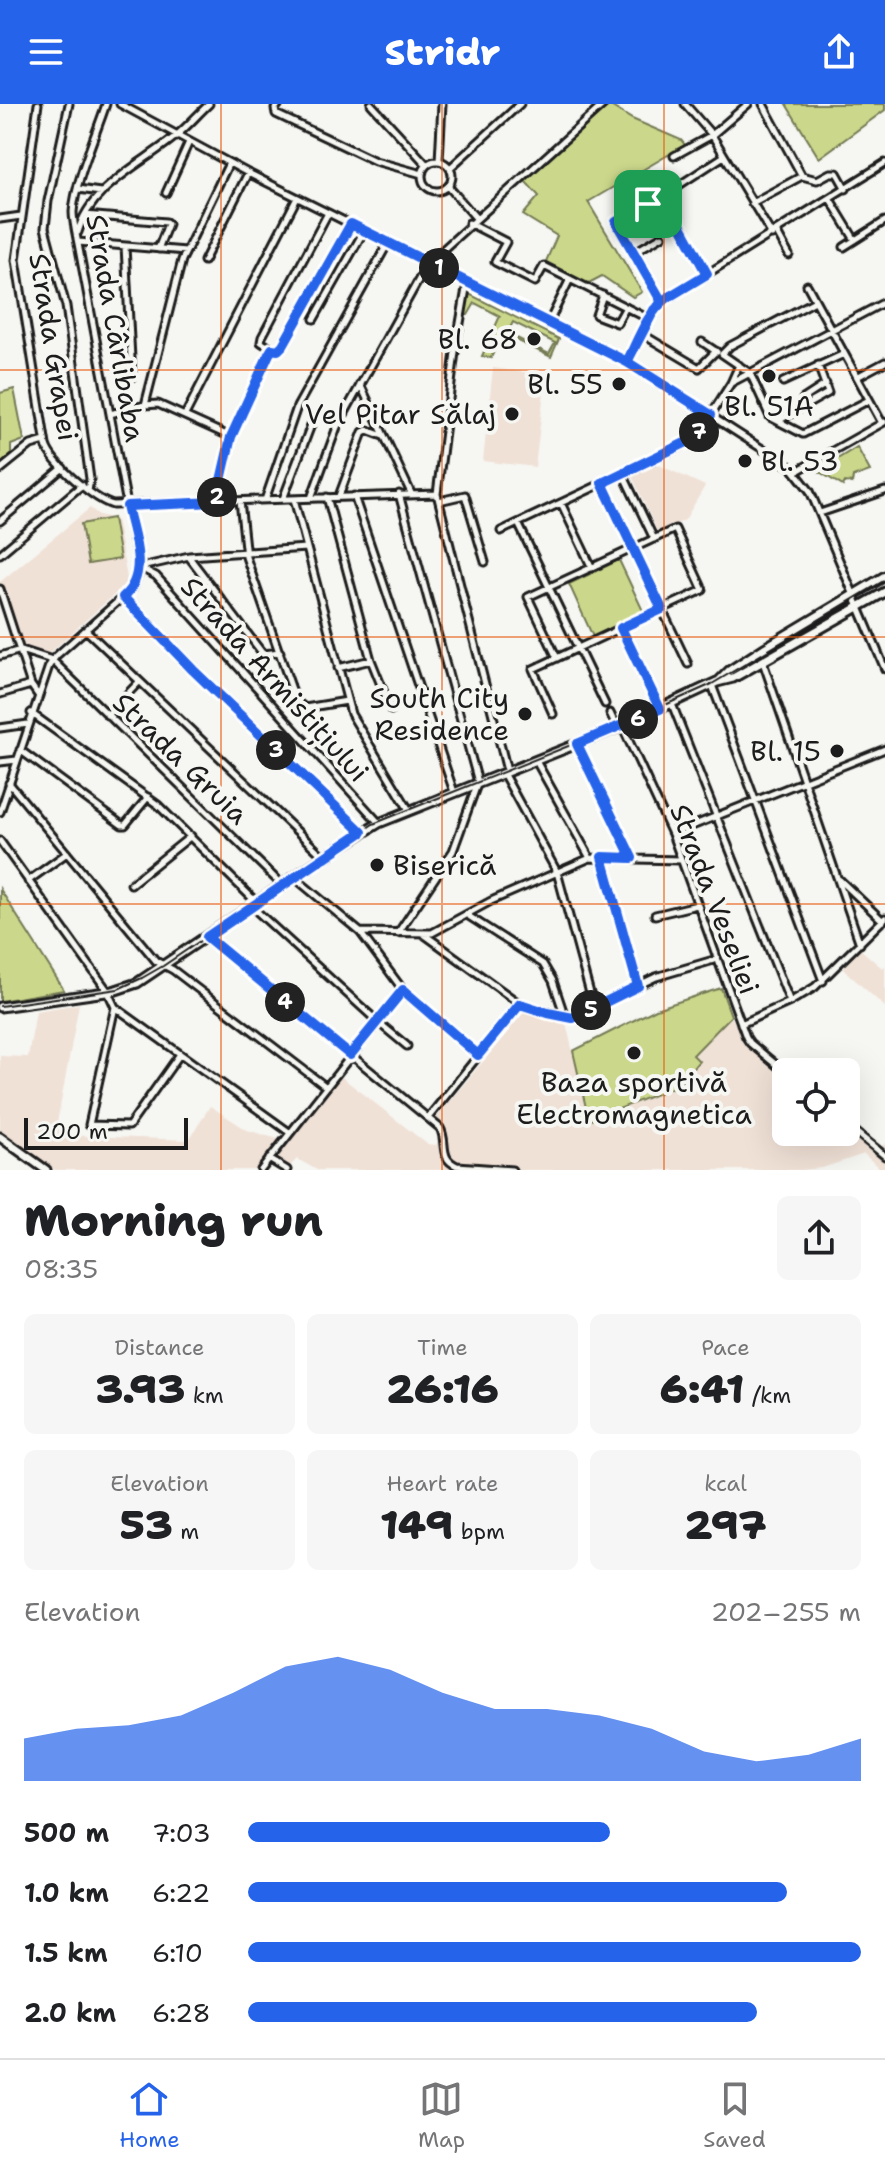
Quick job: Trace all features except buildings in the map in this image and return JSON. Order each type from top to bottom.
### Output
[{"type":"main road","points":[[0,1007],[108,991],[137,983],[362,832],[733,678],[856,601],[885,576]]},
{"type":"main road","points":[[715,684],[729,671],[856,601],[885,592]]},
{"type":"main road","points":[[0,1137],[46,1170]]},
{"type":"street","name":"Strada Grapei","points":[[38,104],[16,251],[45,441],[48,452],[88,491],[105,503],[127,506]]},
{"type":"street","points":[[69,104],[45,228],[66,306],[90,479],[88,491]]},
{"type":"street","name":"Strada Cârlibaba","points":[[106,104],[78,189],[73,218],[138,565]]},
{"type":"street","points":[[120,104],[134,107],[189,142],[248,173],[627,362],[797,471],[820,513],[885,669]]},
{"type":"street","points":[[78,232],[84,215],[102,192],[178,135],[209,104]]},
{"type":"street","points":[[279,104],[276,114],[375,161],[422,174]]},
{"type":"street","points":[[371,104],[427,165]]},
{"type":"street","points":[[439,161],[442,104]]},
{"type":"street","points":[[450,168],[520,104]]},
{"type":"street","points":[[311,498],[337,427],[428,263],[604,104]]},
{"type":"street","points":[[685,104],[712,135],[752,203],[789,255]]},
{"type":"street","points":[[674,156],[712,135],[748,104]]},
{"type":"street","points":[[763,104],[802,176]]},
{"type":"street","points":[[166,193],[189,142]]},
{"type":"street","points":[[662,302],[616,222],[648,204],[656,194],[664,195],[724,156]]},
{"type":"street","points":[[439,161],[450,168],[452,178],[448,186],[440,191],[424,183],[422,174],[427,165],[439,161]]},
{"type":"street","points":[[145,405],[186,251],[229,163]]},
{"type":"street","points":[[627,362],[649,319],[662,302],[885,163]]},
{"type":"street","points":[[204,261],[248,173]]},
{"type":"street","points":[[752,203],[802,176],[817,180],[837,173],[846,189]]},
{"type":"street","points":[[448,186],[476,218]]},
{"type":"street","points":[[78,189],[102,192]]},
{"type":"street","points":[[664,195],[707,274]]},
{"type":"street","points":[[185,415],[297,198]]},
{"type":"street","points":[[830,199],[855,240]]},
{"type":"street","points":[[328,213],[262,337],[261,342],[272,349],[278,350],[283,345],[351,224]]},
{"type":"street","points":[[84,215],[166,222],[168,224],[158,249]]},
{"type":"street","points":[[0,219],[21,216]]},
{"type":"street","points":[[844,247],[885,221]]},
{"type":"street","points":[[469,223],[506,242],[495,262],[535,282],[544,266],[649,319]]},
{"type":"street","points":[[314,319],[364,231]]},
{"type":"street","points":[[633,253],[662,236]]},
{"type":"street","points":[[78,242],[186,251]]},
{"type":"street","points":[[265,500],[297,407],[388,243]]},
{"type":"street","points":[[125,246],[132,377]]},
{"type":"street","points":[[548,324],[570,279]]},
{"type":"street","points":[[467,283],[456,340],[438,498],[505,772],[557,872],[594,1008]]},
{"type":"street","points":[[797,471],[884,423],[807,285]]},
{"type":"street","points":[[603,295],[596,315],[617,323],[626,307]]},
{"type":"street","points":[[642,334],[701,369],[730,346],[815,301]]},
{"type":"street","points":[[731,383],[885,302]]},
{"type":"street","points":[[702,342],[750,373],[770,417],[803,434],[869,400]]},
{"type":"street","points":[[216,502],[231,437],[272,349]]},
{"type":"street","points":[[783,382],[844,354]]},
{"type":"street","points":[[857,377],[885,362]]},
{"type":"street","points":[[501,531],[689,441],[711,415],[739,365]]},
{"type":"street","points":[[778,421],[828,393],[818,365]]},
{"type":"street","points":[[360,384],[411,493]]},
{"type":"street","points":[[803,399],[826,384]]},
{"type":"street","points":[[110,414],[158,404],[231,437]]},
{"type":"street","points":[[283,499],[311,425]]},
{"type":"street","points":[[338,497],[363,432],[367,430],[384,436]]},
{"type":"street","points":[[0,470],[31,445],[45,441]]},
{"type":"street","points":[[0,521],[63,468]]},
{"type":"street","points":[[623,474],[654,539]]},
{"type":"street","points":[[602,483],[688,664]]},
{"type":"street","points":[[0,554],[82,485]]},
{"type":"street","points":[[820,513],[885,491]]},
{"type":"street","points":[[127,506],[411,493],[438,498],[465,495],[485,562]]},
{"type":"street","points":[[398,933],[453,851],[478,783],[399,494]]},
{"type":"street","points":[[354,496],[454,792]]},
{"type":"street","points":[[327,497],[371,660],[391,710]]},
{"type":"street","points":[[294,499],[347,701],[355,721],[409,810]]},
{"type":"street","points":[[240,501],[245,552],[296,701],[302,707],[347,701]]},
{"type":"street","points":[[561,503],[592,568]]},
{"type":"street","points":[[518,523],[605,704]]},
{"type":"street","points":[[553,714],[533,669],[557,658],[662,609],[683,599],[703,590],[675,529],[528,597],[557,658]]},
{"type":"street","points":[[0,812],[31,713],[52,660],[135,584],[138,565],[189,556],[306,548]]},
{"type":"street","points":[[189,556],[263,654],[280,652]]},
{"type":"street","name":"Strada Armistițiului","points":[[138,565],[156,576],[379,823]]},
{"type":"street","points":[[0,589],[3,608],[21,650],[31,685],[38,695]]},
{"type":"street","points":[[123,597],[201,678],[362,832]]},
{"type":"street","points":[[621,628],[660,709]]},
{"type":"street","points":[[86,630],[324,857]]},
{"type":"street","points":[[0,656],[21,650],[52,660]]},
{"type":"street","name":"Strada Gruia","points":[[52,660],[282,885]]},
{"type":"street","points":[[338,668],[371,660]]},
{"type":"street","points":[[763,662],[860,944]]},
{"type":"street","points":[[29,676],[41,685]]},
{"type":"street","points":[[107,715],[139,682]]},
{"type":"street","points":[[715,684],[823,981]]},
{"type":"street","points":[[0,694],[31,685]]},
{"type":"street","points":[[672,704],[790,1002]]},
{"type":"street","points":[[31,713],[148,797],[191,836],[253,904],[407,1046]]},
{"type":"street","name":"Strada Veseliei","points":[[610,713],[620,727],[672,834],[741,1024],[750,1043],[772,1061]]},
{"type":"street","points":[[0,728],[28,724]]},
{"type":"street","points":[[577,744],[632,858]]},
{"type":"street","points":[[672,834],[885,749]]},
{"type":"street","points":[[20,750],[122,825],[148,797]]},
{"type":"street","points":[[0,762],[17,760]]},
{"type":"street","points":[[536,760],[590,858]]},
{"type":"street","points":[[9,783],[156,961],[173,970],[325,1086]]},
{"type":"street","points":[[131,884],[191,836]]},
{"type":"street","points":[[0,841],[108,991],[115,1007],[289,1132]]},
{"type":"street","points":[[28,881],[67,853]]},
{"type":"street","points":[[602,857],[638,986]]},
{"type":"street","points":[[360,932],[425,935],[491,901],[590,858],[681,860]]},
{"type":"street","points":[[294,877],[360,932],[403,990],[478,1055]]},
{"type":"street","points":[[741,1024],[790,1002],[823,981],[884,920],[838,878]]},
{"type":"street","points":[[655,915],[697,905]]},
{"type":"street","points":[[467,915],[543,964],[553,981],[566,1018]]},
{"type":"street","points":[[425,935],[520,1004],[566,1018],[576,1017],[661,975],[717,959]]},
{"type":"street","points":[[207,937],[442,1130],[446,1158],[457,1166],[512,1170]]},
{"type":"street","points":[[261,1170],[403,990]]},
{"type":"street","points":[[428,1118],[520,1004]]},
{"type":"street","points":[[115,1007],[88,1122],[91,1126],[129,1126],[180,1054]]},
{"type":"street","points":[[860,1135],[885,1156]]},
{"type":"street","points":[[269,1159],[287,1170]]},
{"type":"shaded area","points":[[493,368],[546,375],[535,467],[483,461]]},
{"type":"shaded area","points":[[657,464],[705,486],[685,520],[658,533],[632,476]]},
{"type":"shaded area","points":[[90,508],[99,515],[116,519],[126,584],[46,656],[20,649],[0,582]]},
{"type":"shaded area","points":[[859,948],[882,968],[885,966],[885,1007],[843,969]]},
{"type":"shaded area","points":[[79,1004],[57,1123],[61,1135],[189,1140],[210,1106],[247,1130],[278,1139],[256,1170],[55,1170],[0,1130],[0,1056],[28,1057],[36,1011]]},
{"type":"shaded area","points":[[525,1011],[566,1023],[589,1121],[679,1085],[699,1062],[693,1055],[731,1016],[741,1035],[772,1063],[772,1146],[860,1146],[860,1141],[872,1152],[885,1144],[885,1170],[881,1170],[864,1154],[822,1168],[801,1170],[317,1170],[297,1159],[289,1167],[274,1159],[339,1075],[427,1144],[436,1145],[442,1126],[435,1119]]},
{"type":"green space","points":[[786,104],[885,104],[885,110],[819,158]]},
{"type":"green space","points":[[609,105],[632,119],[681,140],[685,145],[588,202],[642,292],[633,297],[602,276],[583,286],[544,266],[557,236],[523,215],[539,196],[525,181]]},
{"type":"green space","points":[[469,294],[559,339],[551,357],[516,340],[507,350],[513,336],[549,354],[555,343],[513,322],[508,332],[503,330],[491,358],[482,356],[500,316],[475,303],[468,315],[462,315]]},
{"type":"green space","points":[[14,389],[24,440],[11,445],[11,455],[0,464],[0,393]]},
{"type":"green space","points":[[857,447],[870,471],[853,477],[852,483],[845,482],[843,486],[818,471]]},
{"type":"green space","points":[[113,518],[120,559],[88,564],[81,524]]},
{"type":"green space","points":[[619,560],[644,613],[593,637],[569,584]]},
{"type":"green space","points":[[0,889],[64,990],[0,1001]]},
{"type":"green space","name":"Baza sportivă Electromagnetica","points":[[721,988],[731,1016],[693,1055],[699,1061],[679,1085],[589,1121],[573,1051],[656,1009]]},
{"type":"tram line","points":[[0,1006],[118,989],[142,978],[373,824],[616,727],[712,684],[885,580]]},
{"type":"place","name":"Bl. 68","points":[[534,339]]},
{"type":"place","name":"Bl. 51A","points":[[769,376]]},
{"type":"place","name":"Bl. 55","points":[[619,384]]},
{"type":"place","name":"Vel Pitar Sălaj","points":[[512,414]]},
{"type":"place","name":"Bl. 53","points":[[745,461]]},
{"type":"place","name":"South City Residence","points":[[525,714]]},
{"type":"place","name":"Bl. 15","points":[[837,751]]},
{"type":"place","name":"Biserică","points":[[377,865]]},
{"type":"place","name":"Baza sportivă Electromagnetica","points":[[634,1053]]},
{"type":"route","points":[[648,204],[616,222],[662,302],[654,310],[627,362],[351,224],[283,345],[278,350],[272,349],[269,354],[231,437],[216,502],[127,506],[139,572],[133,588],[123,597],[193,670],[362,832],[207,937],[350,1055],[403,990],[478,1055],[520,1004],[573,1018],[638,986],[602,857],[632,858],[577,744],[660,709],[621,628],[662,609],[602,483],[689,441],[711,415],[627,362],[649,319],[654,310],[667,298],[707,274],[664,195],[656,194],[648,204]]}]
